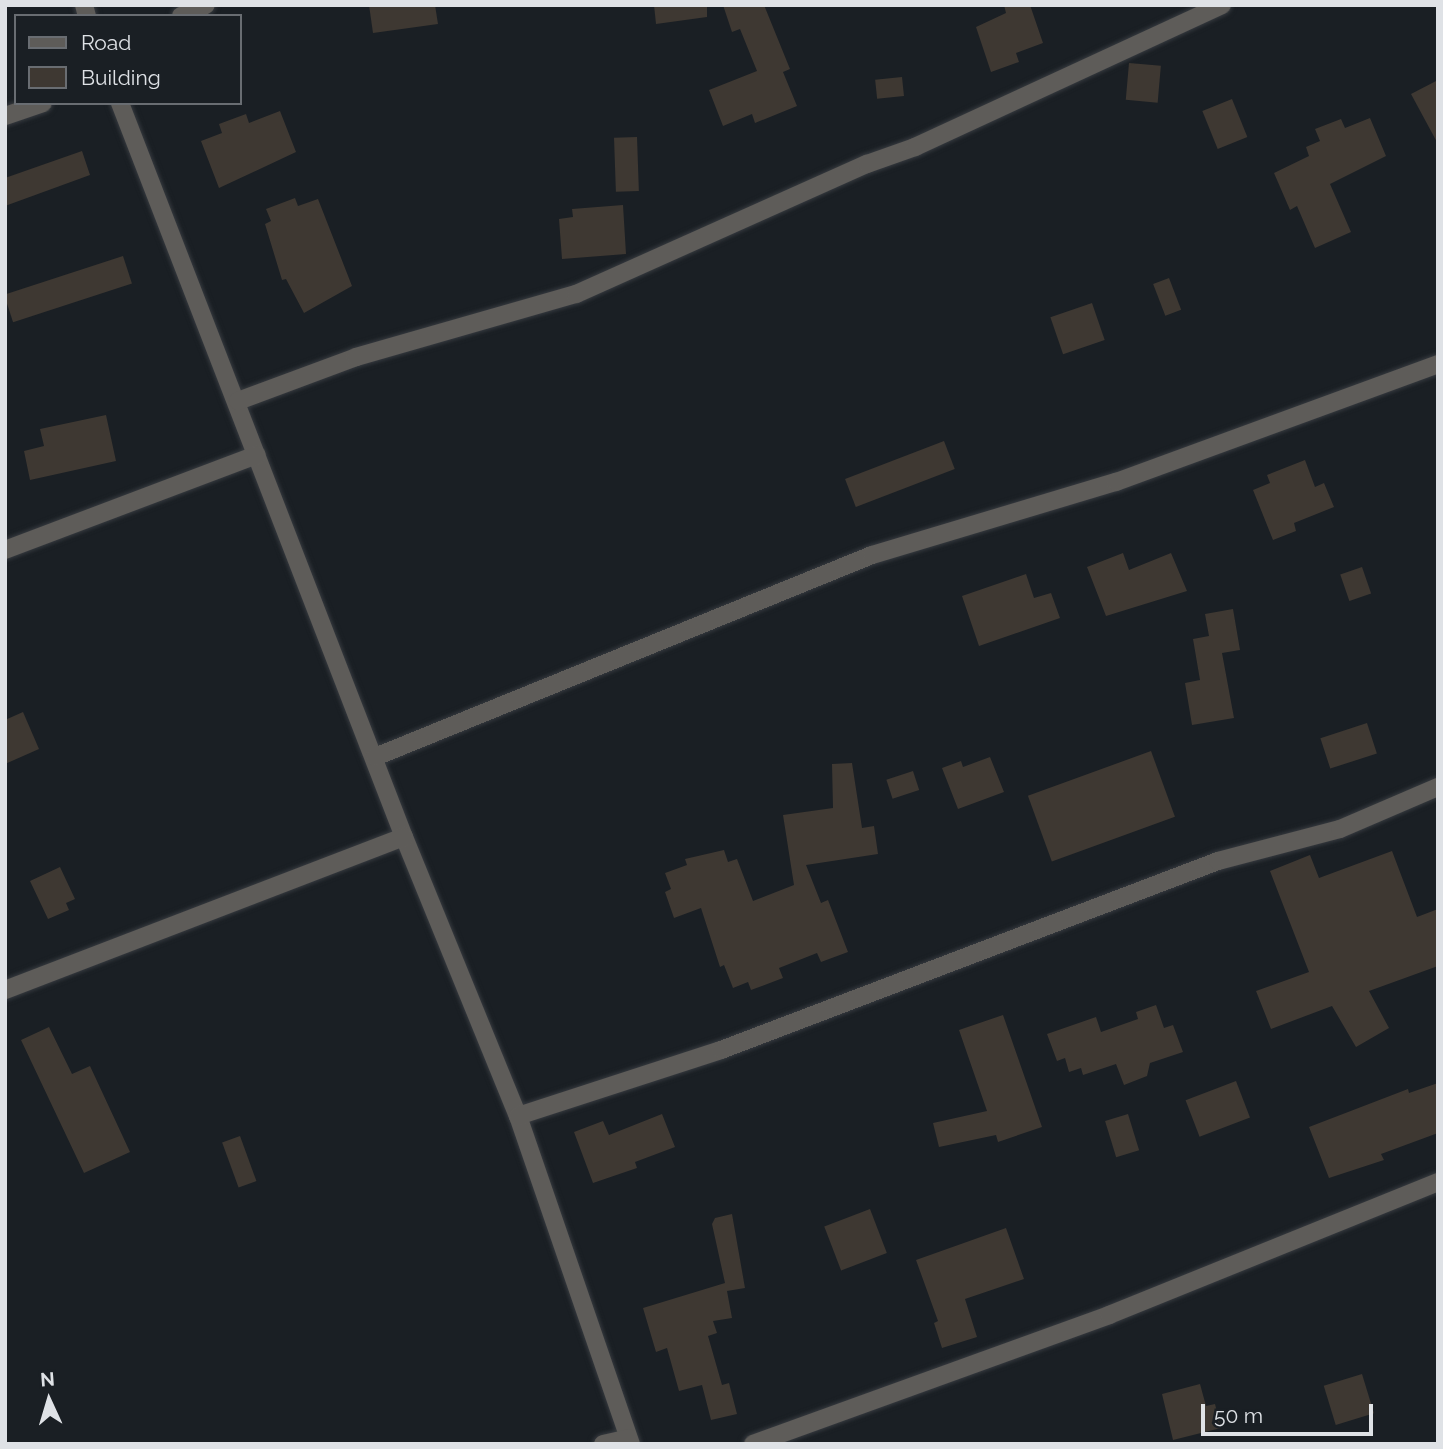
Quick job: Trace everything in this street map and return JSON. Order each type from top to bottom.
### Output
[{"type":"street","points":[[186,14],[206,5]]},
{"type":"street","points":[[238,401],[356,357],[576,294],[1000,109],[1098,59],[1222,5]]},
{"type":"street","points":[[5,117],[38,105]]},
{"type":"street","points":[[121,105],[238,401],[404,837],[518,1116],[630,1441],[603,1444]]},
{"type":"street","points":[[374,757],[872,555],[1116,482],[1438,364]]},
{"type":"street","points":[[5,550],[257,455]]},
{"type":"street","points":[[518,1116],[720,1050],[1218,861],[1340,829],[1438,788]]},
{"type":"street","points":[[5,990],[404,837]]},
{"type":"street","points":[[753,1444],[1109,1315],[1438,1182]]},
{"type":"building","points":[[369,5],[435,5],[438,24],[373,33]]},
{"type":"building","points":[[654,5],[707,5],[707,17],[656,24]]},
{"type":"building","points":[[723,5],[764,5],[790,69],[783,72],[797,106],[755,123],[752,114],[723,126],[709,90],[757,71],[740,29],[732,32]]},
{"type":"building","points":[[1004,5],[1030,5],[1043,43],[1016,53],[1019,62],[991,72],[976,27],[1006,13]]},
{"type":"building","points":[[1129,63],[1161,66],[1158,103],[1126,100]]},
{"type":"building","points":[[902,77],[904,96],[877,99],[875,80]]},
{"type":"building","points":[[1438,80],[1438,144],[1411,94]]},
{"type":"building","points":[[1232,99],[1247,137],[1218,149],[1202,111]]},
{"type":"building","points":[[280,111],[296,152],[219,188],[201,141],[222,133],[219,124],[246,114],[249,123]]},
{"type":"building","points":[[1370,118],[1386,156],[1330,184],[1351,232],[1315,248],[1297,206],[1290,210],[1274,173],[1309,156],[1306,147],[1320,141],[1315,129],[1341,119],[1345,128]]},
{"type":"building","points":[[637,137],[639,191],[616,192],[614,138]]},
{"type":"building","points":[[82,151],[90,175],[5,206],[5,178]]},
{"type":"building","points":[[295,198],[298,206],[318,199],[352,286],[304,313],[286,279],[282,280],[265,224],[271,221],[266,209]]},
{"type":"building","points":[[623,205],[626,254],[562,259],[559,219],[573,217],[572,209]]},
{"type":"building","points":[[123,256],[132,284],[13,322],[5,294]]},
{"type":"building","points":[[1169,278],[1181,310],[1165,316],[1153,284]]},
{"type":"building","points":[[1092,303],[1105,340],[1063,354],[1050,317]]},
{"type":"building","points":[[106,415],[116,461],[30,480],[24,451],[44,446],[40,429]]},
{"type":"building","points":[[944,441],[955,469],[856,507],[845,479]]},
{"type":"building","points":[[1305,460],[1315,487],[1324,483],[1334,507],[1294,523],[1296,531],[1273,540],[1253,490],[1270,483],[1267,475]]},
{"type":"building","points":[[1123,553],[1129,570],[1171,553],[1187,591],[1106,616],[1087,567]]},
{"type":"building","points":[[1362,567],[1371,593],[1349,601],[1340,574]]},
{"type":"building","points":[[1026,574],[1034,598],[1051,593],[1060,618],[979,646],[962,596]]},
{"type":"building","points":[[1233,609],[1240,650],[1222,653],[1234,718],[1192,725],[1185,683],[1200,680],[1193,639],[1209,636],[1205,614]]},
{"type":"building","points":[[23,712],[39,749],[5,764],[5,720]]},
{"type":"building","points":[[1367,723],[1377,753],[1330,769],[1320,738]]},
{"type":"building","points":[[1151,751],[1175,817],[1052,862],[1028,796]]},
{"type":"building","points":[[990,757],[1004,792],[958,809],[942,768],[961,761],[963,767]]},
{"type":"building","points":[[852,763],[862,828],[874,826],[878,854],[806,865],[821,903],[828,900],[848,952],[821,962],[817,953],[779,968],[783,978],[751,990],[748,982],[733,988],[724,965],[720,967],[701,908],[674,918],[665,892],[671,889],[665,873],[687,865],[685,859],[724,850],[728,862],[737,859],[753,901],[794,885],[783,815],[833,808],[832,764]]},
{"type":"building","points":[[913,771],[919,790],[893,799],[886,780]]},
{"type":"building","points":[[1392,851],[1417,917],[1438,909],[1438,966],[1369,991],[1389,1028],[1356,1047],[1332,1006],[1271,1029],[1256,991],[1309,972],[1270,871],[1310,855],[1319,878]]},
{"type":"building","points":[[60,867],[75,899],[66,903],[69,910],[48,919],[30,881]]},
{"type":"building","points":[[1156,1005],[1164,1028],[1173,1025],[1183,1052],[1150,1063],[1147,1076],[1124,1085],[1116,1064],[1083,1075],[1081,1068],[1069,1072],[1065,1058],[1057,1061],[1047,1034],[1096,1017],[1101,1032],[1138,1019],[1136,1012]]},
{"type":"building","points":[[1003,1015],[1042,1127],[998,1142],[996,1135],[939,1147],[933,1123],[987,1111],[959,1030]]},
{"type":"building","points":[[49,1027],[72,1074],[90,1066],[130,1152],[84,1173],[21,1040]]},
{"type":"building","points":[[1236,1081],[1250,1117],[1200,1137],[1186,1100]]},
{"type":"building","points":[[1438,1083],[1438,1133],[1381,1154],[1384,1160],[1329,1178],[1309,1127],[1408,1089],[1409,1093]]},
{"type":"building","points":[[662,1114],[675,1147],[635,1162],[637,1168],[593,1183],[574,1132],[603,1121],[609,1135]]},
{"type":"building","points":[[1128,1114],[1139,1150],[1116,1157],[1105,1121]]},
{"type":"building","points":[[240,1136],[256,1181],[239,1188],[222,1142]]},
{"type":"building","points":[[870,1209],[887,1253],[841,1270],[824,1227]]},
{"type":"building","points":[[732,1214],[745,1288],[727,1291],[732,1318],[713,1321],[717,1333],[708,1336],[722,1385],[729,1383],[737,1414],[711,1420],[702,1385],[679,1391],[667,1348],[656,1352],[643,1308],[725,1283],[712,1224],[715,1218]]},
{"type":"building","points":[[1006,1228],[1024,1279],[965,1299],[977,1337],[942,1348],[934,1323],[938,1321],[916,1260]]},
{"type":"building","points":[[1362,1374],[1374,1413],[1336,1425],[1324,1386]]},
{"type":"building","points":[[1200,1384],[1206,1406],[1215,1404],[1221,1428],[1173,1440],[1162,1394]]}]
